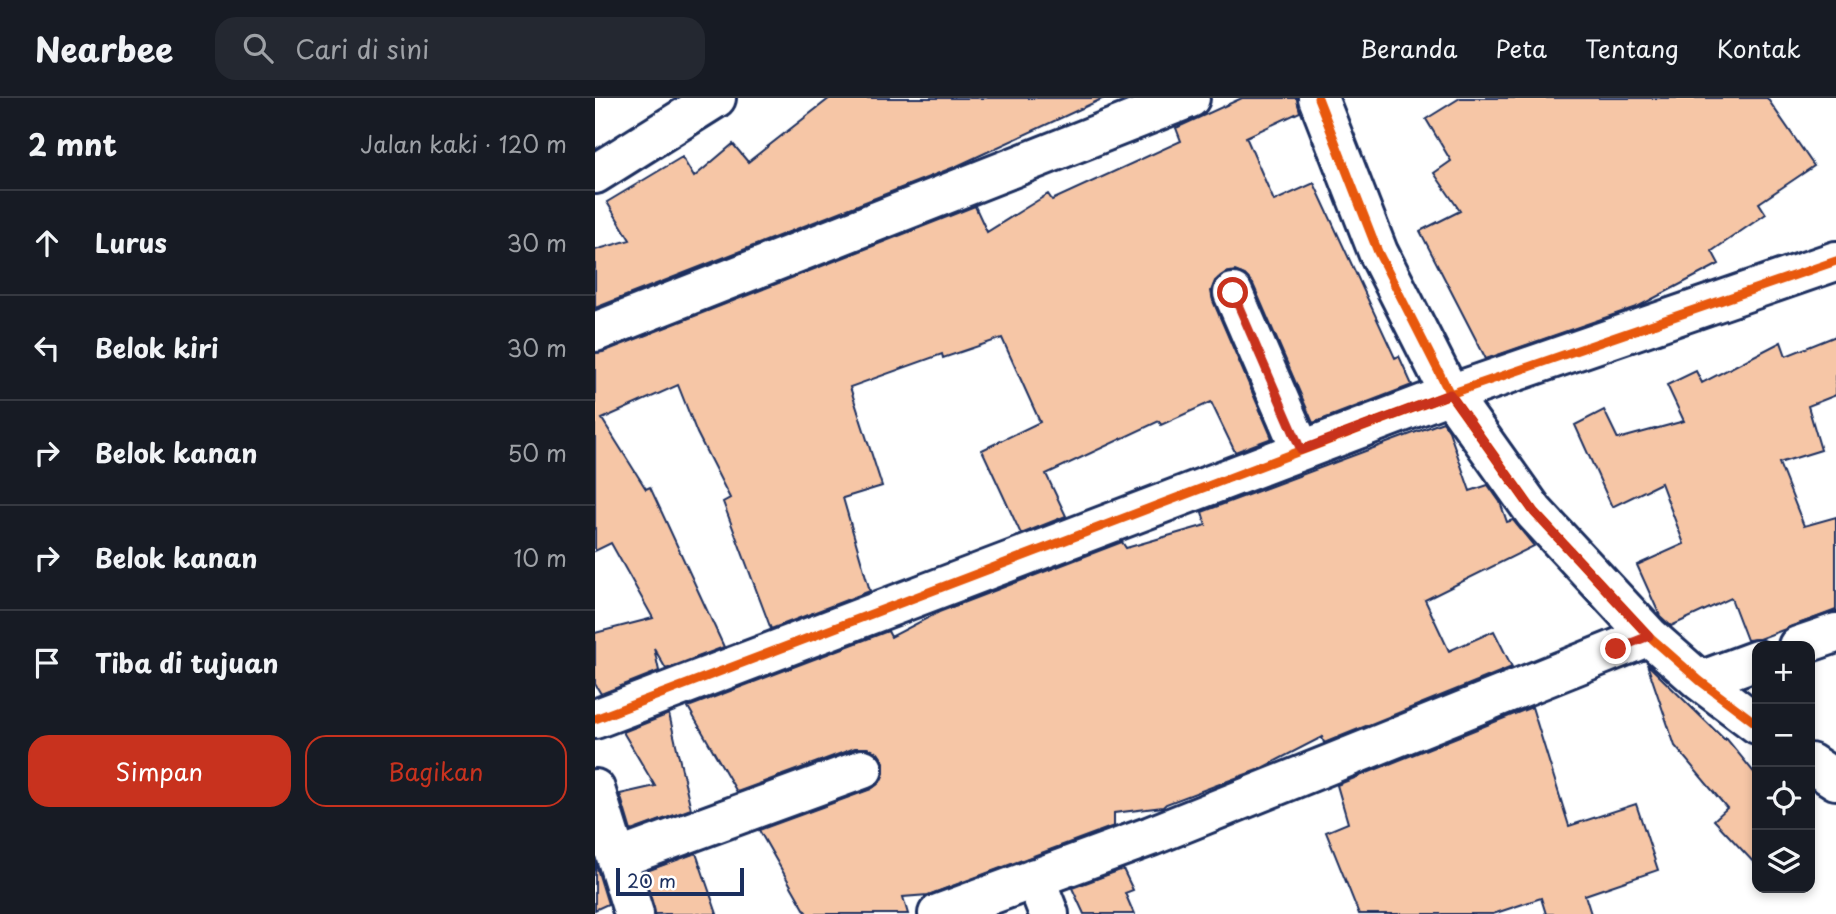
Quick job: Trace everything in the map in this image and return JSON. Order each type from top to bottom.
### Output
[{"type":"street","points":[[595,174],[716,98]]},
{"type":"street","points":[[595,332],[1190,98]]},
{"type":"street","points":[[1318,98],[1378,252],[1450,394],[1534,512],[1649,636],[1700,681],[1752,719]]},
{"type":"street","points":[[595,719],[1450,394],[1836,261]]},
{"type":"street","points":[[1233,293],[1301,450]]},
{"type":"street","points":[[1813,641],[1836,633]]},
{"type":"street","points":[[938,914],[1151,836],[1649,636]]},
{"type":"street","points":[[1700,681],[1752,662]]},
{"type":"street","points":[[1815,766],[1836,780]]},
{"type":"street","points":[[617,859],[863,769]]},
{"type":"street","points":[[595,789],[634,914]]},
{"type":"street","points":[[1035,878],[1049,914]]},
{"type":"building","points":[[830,98],[1104,98],[957,166],[595,308],[595,250],[630,240],[607,202],[682,157],[694,177],[733,144],[748,162]]},
{"type":"building","points":[[1242,98],[1297,98],[1300,112],[1246,137],[1274,201],[1314,183],[1395,358],[1399,356],[1412,385],[1313,423],[1253,284],[1245,275],[1235,271],[1225,273],[1215,281],[1211,291],[1213,301],[1272,438],[1235,452],[1211,402],[1161,425],[1159,421],[1046,474],[1066,516],[1021,534],[982,450],[1040,422],[1002,338],[943,358],[942,354],[850,387],[882,486],[843,498],[870,591],[771,629],[723,502],[730,498],[697,433],[678,385],[602,419],[646,489],[650,487],[724,647],[666,669],[654,648],[659,671],[601,694],[595,684],[595,633],[653,618],[611,543],[595,551],[595,353],[975,206],[987,232],[1048,194],[1052,200],[1181,141],[1176,128]]},
{"type":"building","points":[[1460,98],[1767,98],[1814,166],[1759,203],[1766,214],[1712,251],[1719,264],[1639,306],[1486,359],[1420,231],[1460,211],[1434,173],[1451,161],[1426,119]]},
{"type":"building","points":[[1836,336],[1836,395],[1808,406],[1821,450],[1779,463],[1804,526],[1836,517],[1836,610],[1759,639],[1747,640],[1731,598],[1671,626],[1660,616],[1637,565],[1684,544],[1661,483],[1612,507],[1575,425],[1604,410],[1618,439],[1684,421],[1667,385],[1696,371],[1702,383],[1781,342],[1786,356]]},
{"type":"building","points":[[1443,422],[1449,431],[1470,491],[1488,485],[1500,502],[1507,522],[1513,520],[1534,546],[1425,600],[1449,651],[1494,631],[1512,667],[1324,743],[1322,737],[1260,769],[1163,807],[1114,813],[1114,826],[928,895],[903,897],[908,914],[807,914],[759,830],[871,789],[880,782],[884,773],[884,762],[878,753],[867,748],[855,748],[737,792],[688,707],[888,631],[891,637],[939,612],[1122,542],[1126,548],[1206,525],[1202,512]]},
{"type":"building","points":[[1647,664],[1725,740],[1726,738],[1752,770],[1752,861],[1714,820],[1727,808],[1675,746]]},
{"type":"building","points":[[1532,707],[1569,826],[1636,804],[1658,870],[1585,895],[1591,914],[1546,914],[1541,898],[1493,914],[1359,914],[1326,832],[1348,823],[1337,785]]},
{"type":"building","points":[[669,714],[691,809],[631,831],[620,794],[655,786],[623,732]]},
{"type":"building","points":[[696,853],[717,914],[655,914],[644,872]]},
{"type":"building","points":[[595,862],[608,904],[595,910]]},
{"type":"building","points":[[1123,869],[1133,890],[1125,893],[1134,914],[1084,914],[1072,888]]},
{"type":"cycle path","points":[[1318,98],[1378,252],[1450,394],[1534,512],[1649,636],[1700,681],[1752,720]]},
{"type":"cycle path","points":[[595,719],[1450,394],[1836,261]]},
{"type":"route","points":[[1233,293],[1301,450],[1450,394],[1534,512],[1649,636],[1616,649]]}]
